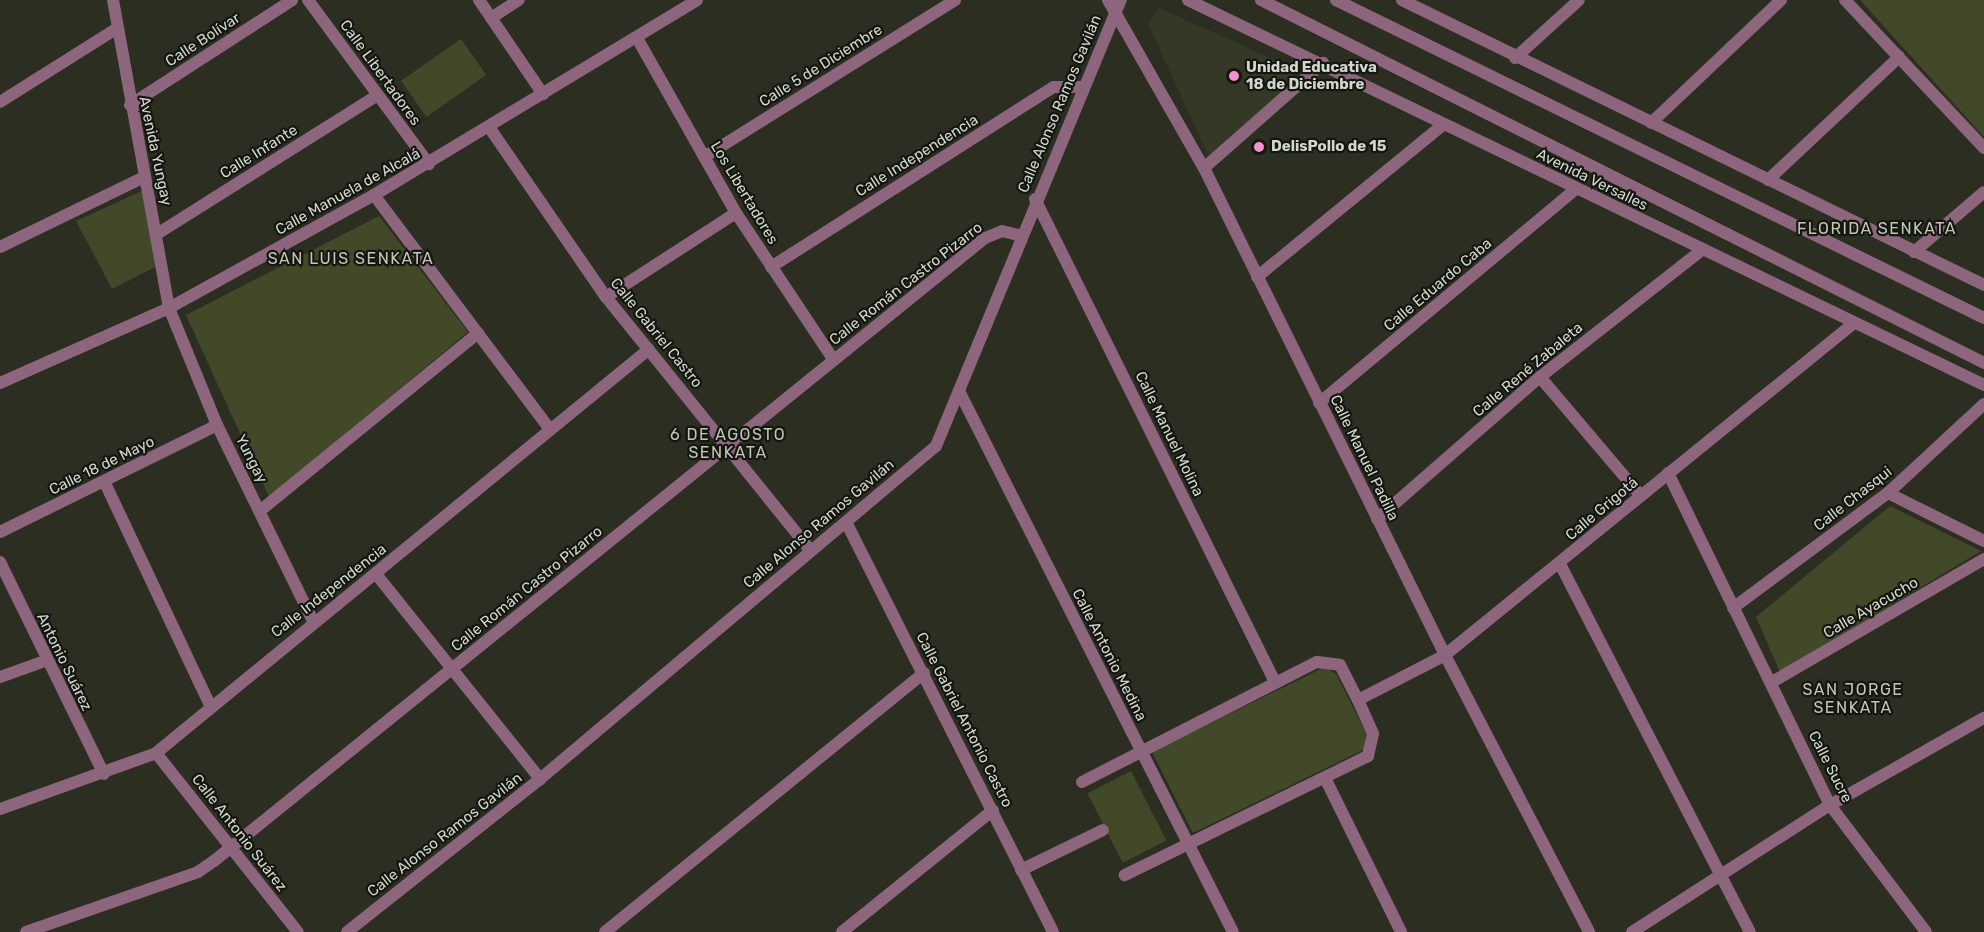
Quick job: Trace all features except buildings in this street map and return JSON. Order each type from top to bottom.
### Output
[{"type":"street","name":"Avenida Yungay","points":[[113,0],[116,28],[157,234],[169,308]]},
{"type":"street","name":"Calle Bolívar","points":[[130,105],[292,0]]},
{"type":"street","name":"Calle Libertadores","points":[[308,0],[376,96],[429,164]]},
{"type":"street","points":[[479,0],[543,94]]},
{"type":"street","points":[[491,18],[519,0]]},
{"type":"street","name":"Calle Manuela de Alcalá","points":[[0,383],[169,308],[429,164],[697,0]]},
{"type":"street","name":"Calle 5 de Diciembre","points":[[704,156],[955,0]]},
{"type":"street","name":"Calle Manuel Padilla","points":[[1108,0],[1204,168],[1444,655],[1589,932]]},
{"type":"street","name":"Calle Alonso Ramos Gavilán","points":[[347,932],[540,779],[936,446],[1035,199],[1121,0]]},
{"type":"street","name":"Avenida Versalles","points":[[1188,0],[1323,63],[1443,125],[1984,385]]},
{"type":"street","name":"Avenida Versalles","points":[[1261,0],[1984,363]]},
{"type":"street","points":[[1336,0],[1984,318]]},
{"type":"street","points":[[1402,0],[1515,58],[1984,285]]},
{"type":"street","points":[[1515,58],[1579,0]]},
{"type":"street","points":[[1651,123],[1781,0]]},
{"type":"street","points":[[1845,0],[1984,148]]},
{"type":"street","points":[[0,102],[116,28]]},
{"type":"street","name":"Los Libertadores","points":[[637,38],[736,213],[833,358]]},
{"type":"street","points":[[1768,180],[1899,57]]},
{"type":"street","points":[[1204,168],[1323,63]]},
{"type":"street","name":"Calle Independencia","points":[[771,267],[1054,87],[1083,87]]},
{"type":"street","name":"Calle Infante","points":[[157,234],[376,96]]},
{"type":"street","points":[[1257,277],[1443,125]]},
{"type":"street","name":"Calle Gabriel Castro","points":[[489,127],[606,297],[728,445],[810,550]]},
{"type":"street","points":[[0,247],[144,177]]},
{"type":"street","name":"Calle Eduardo Caba","points":[[1319,403],[1576,189]]},
{"type":"street","points":[[1914,252],[1984,192]]},
{"type":"street","points":[[374,195],[550,429]]},
{"type":"street","name":"Calle Manuel Molina","points":[[1035,199],[1275,682]]},
{"type":"street","points":[[606,297],[736,213]]},
{"type":"street","name":"Calle Román Castro Pizarro","points":[[26,932],[198,872],[454,669],[833,358],[985,238],[1002,231],[1022,236]]},
{"type":"street","name":"Calle René Zabaleta","points":[[1377,519],[1540,377],[1702,250]]},
{"type":"street","name":"Yungay","points":[[169,308],[217,425],[261,510],[313,621]]},
{"type":"street","name":"Calle Grigotá","points":[[1358,700],[1444,655],[1560,564],[1668,473],[1854,323]]},
{"type":"street","points":[[261,510],[478,333]]},
{"type":"street","name":"Calle Independencia","points":[[0,809],[104,774],[156,753],[313,621],[376,574],[649,349]]},
{"type":"street","points":[[1540,377],[1641,496]]},
{"type":"street","name":"Calle Antonio Medina","points":[[959,391],[1233,932]]},
{"type":"street","name":"Calle Chasqui","points":[[1733,608],[1888,493],[1984,404]]},
{"type":"street","name":"Calle 18 de Mayo","points":[[0,532],[105,483],[217,425]]},
{"type":"street","name":"Calle Sucre","points":[[1668,473],[1733,608],[1772,682],[1830,805],[1926,932]]},
{"type":"street","points":[[105,483],[211,707]]},
{"type":"street","points":[[1888,493],[1984,541]]},
{"type":"street","name":"Calle Gabriel Antonio Castro","points":[[846,522],[1053,932]]},
{"type":"street","name":"Calle Ayacucho","points":[[1772,682],[1984,559]]},
{"type":"street","name":"Antonio Suárez","points":[[0,562],[45,662],[104,774]]},
{"type":"street","points":[[1560,564],[1750,930]]},
{"type":"street","points":[[376,574],[540,779]]},
{"type":"street","points":[[1082,782],[1317,662],[1332,661],[1358,700],[1373,734],[1373,751],[1325,778],[1190,846],[1125,875]]},
{"type":"street","points":[[0,677],[45,662]]},
{"type":"street","points":[[605,932],[924,674]]},
{"type":"street","points":[[1632,932],[1830,805],[1983,721]]},
{"type":"street","name":"Calle Antonio Suárez","points":[[156,753],[234,845],[298,932]]},
{"type":"street","points":[[1325,778],[1401,932]]},
{"type":"street","points":[[842,932],[993,810]]},
{"type":"street","points":[[1021,870],[1102,830]]},
{"type":"shaded area","points":[[1860,0],[1984,0],[1984,137]]},
{"type":"shaded area","name":"Unidad Educativa 18 de Diciembre","points":[[1159,8],[1293,68],[1297,84],[1209,157],[1148,24]]},
{"type":"shaded area","points":[[461,39],[486,75],[426,117],[401,81]]},
{"type":"shaded area","points":[[144,190],[159,265],[112,289],[76,221]]},
{"type":"shaded area","points":[[379,216],[468,332],[269,497],[186,315]]},
{"type":"shaded area","points":[[1890,506],[1981,551],[1780,672],[1756,617]]},
{"type":"shaded area","points":[[1325,667],[1336,674],[1366,733],[1365,749],[1193,833],[1152,752]]},
{"type":"shaded area","points":[[1131,771],[1166,840],[1123,863],[1087,793]]},
{"type":"place","name":"Unidad Educativa 18 de Diciembre","points":[[1234,76]]},
{"type":"place","name":"DelisPollo de 15","points":[[1259,147]]},
{"type":"district","name":"FLORIDA SENKATA","points":[[1877,229]]},
{"type":"district","name":"SAN LUIS SENKATA","points":[[351,259]]},
{"type":"district","name":"6 DE AGOSTO SENKATA","points":[[728,444]]},
{"type":"district","name":"SAN JORGE SENKATA","points":[[1853,699]]}]
